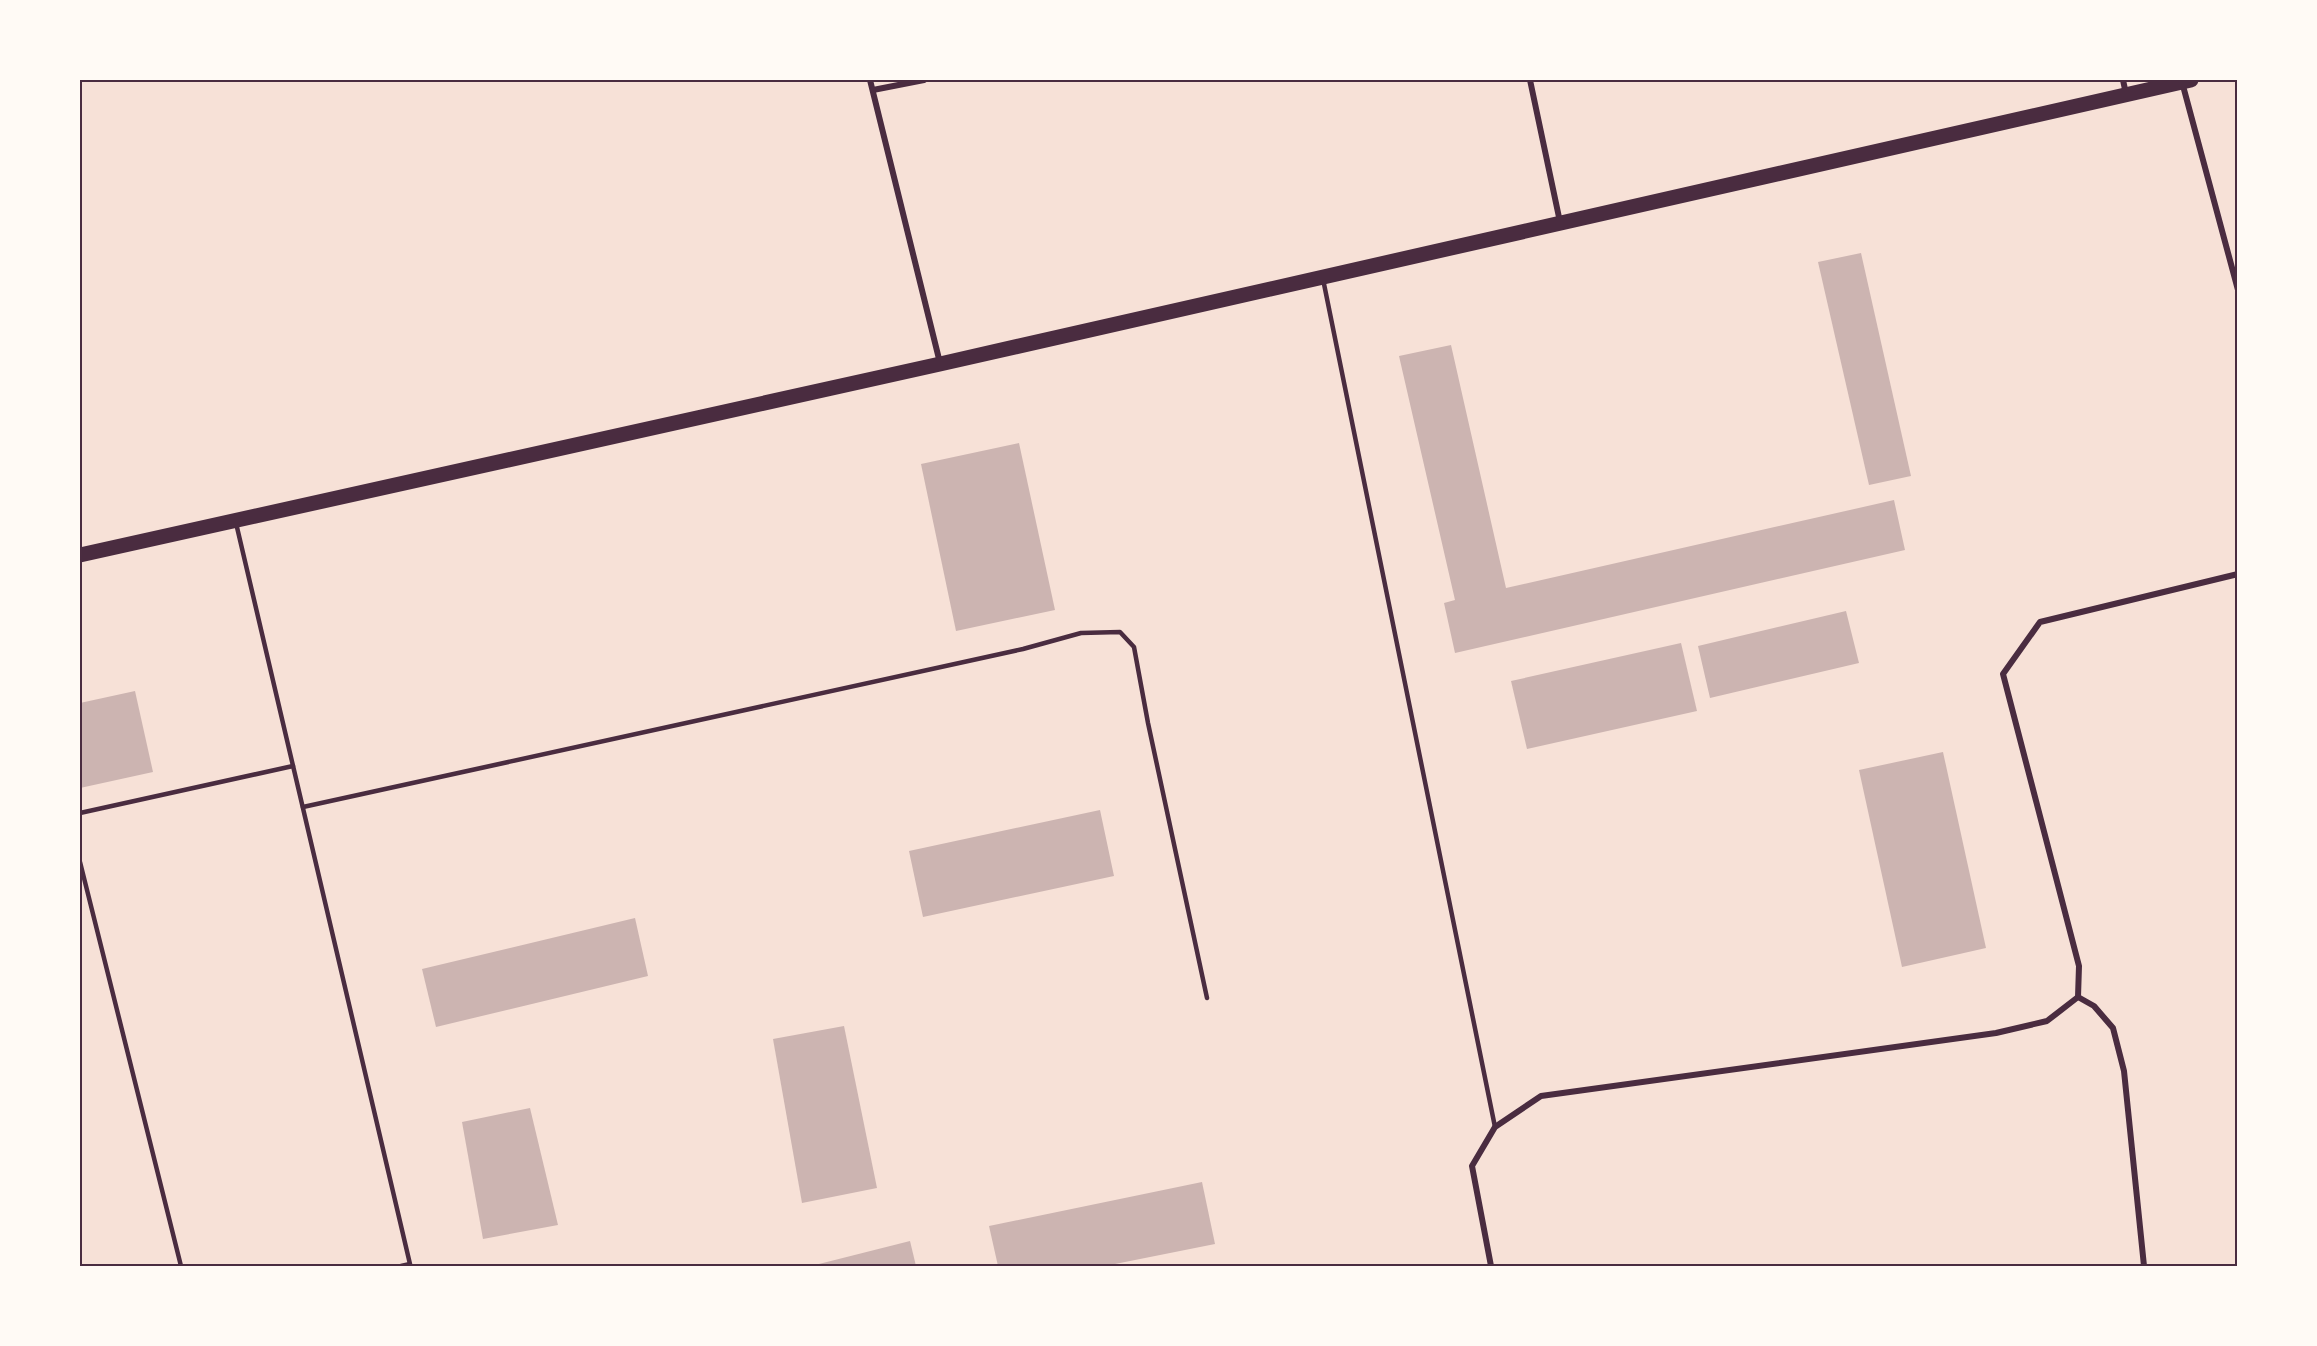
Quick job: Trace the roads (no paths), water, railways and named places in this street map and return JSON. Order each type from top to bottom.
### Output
[{"type":"main road","points":[[80,555],[940,364],[1560,222],[2125,87],[2186,81]]},
{"type":"street","points":[[870,80],[940,364]]},
{"type":"street","points":[[873,90],[924,80]]},
{"type":"street","points":[[1530,80],[1560,222]]},
{"type":"street","points":[[2186,81],[2238,290]]},
{"type":"street","points":[[2078,997],[2079,966],[2003,674],[2040,622],[2238,574]]},
{"type":"street","points":[[1491,1266],[1472,1166],[1495,1127],[1541,1096],[1996,1033],[2047,1021],[2078,997]]},
{"type":"street","points":[[2078,997],[2094,1006],[2113,1028],[2124,1071],[2144,1266]]},
{"type":"lane","points":[[1322,276],[1495,1127]]},
{"type":"lane","points":[[236,520],[410,1264],[400,1266]]},
{"type":"lane","points":[[303,807],[1023,649],[1082,633],[1120,632],[1134,647],[1207,998]]},
{"type":"lane","points":[[80,813],[293,766]]},
{"type":"lane","points":[[80,862],[181,1266]]}]
